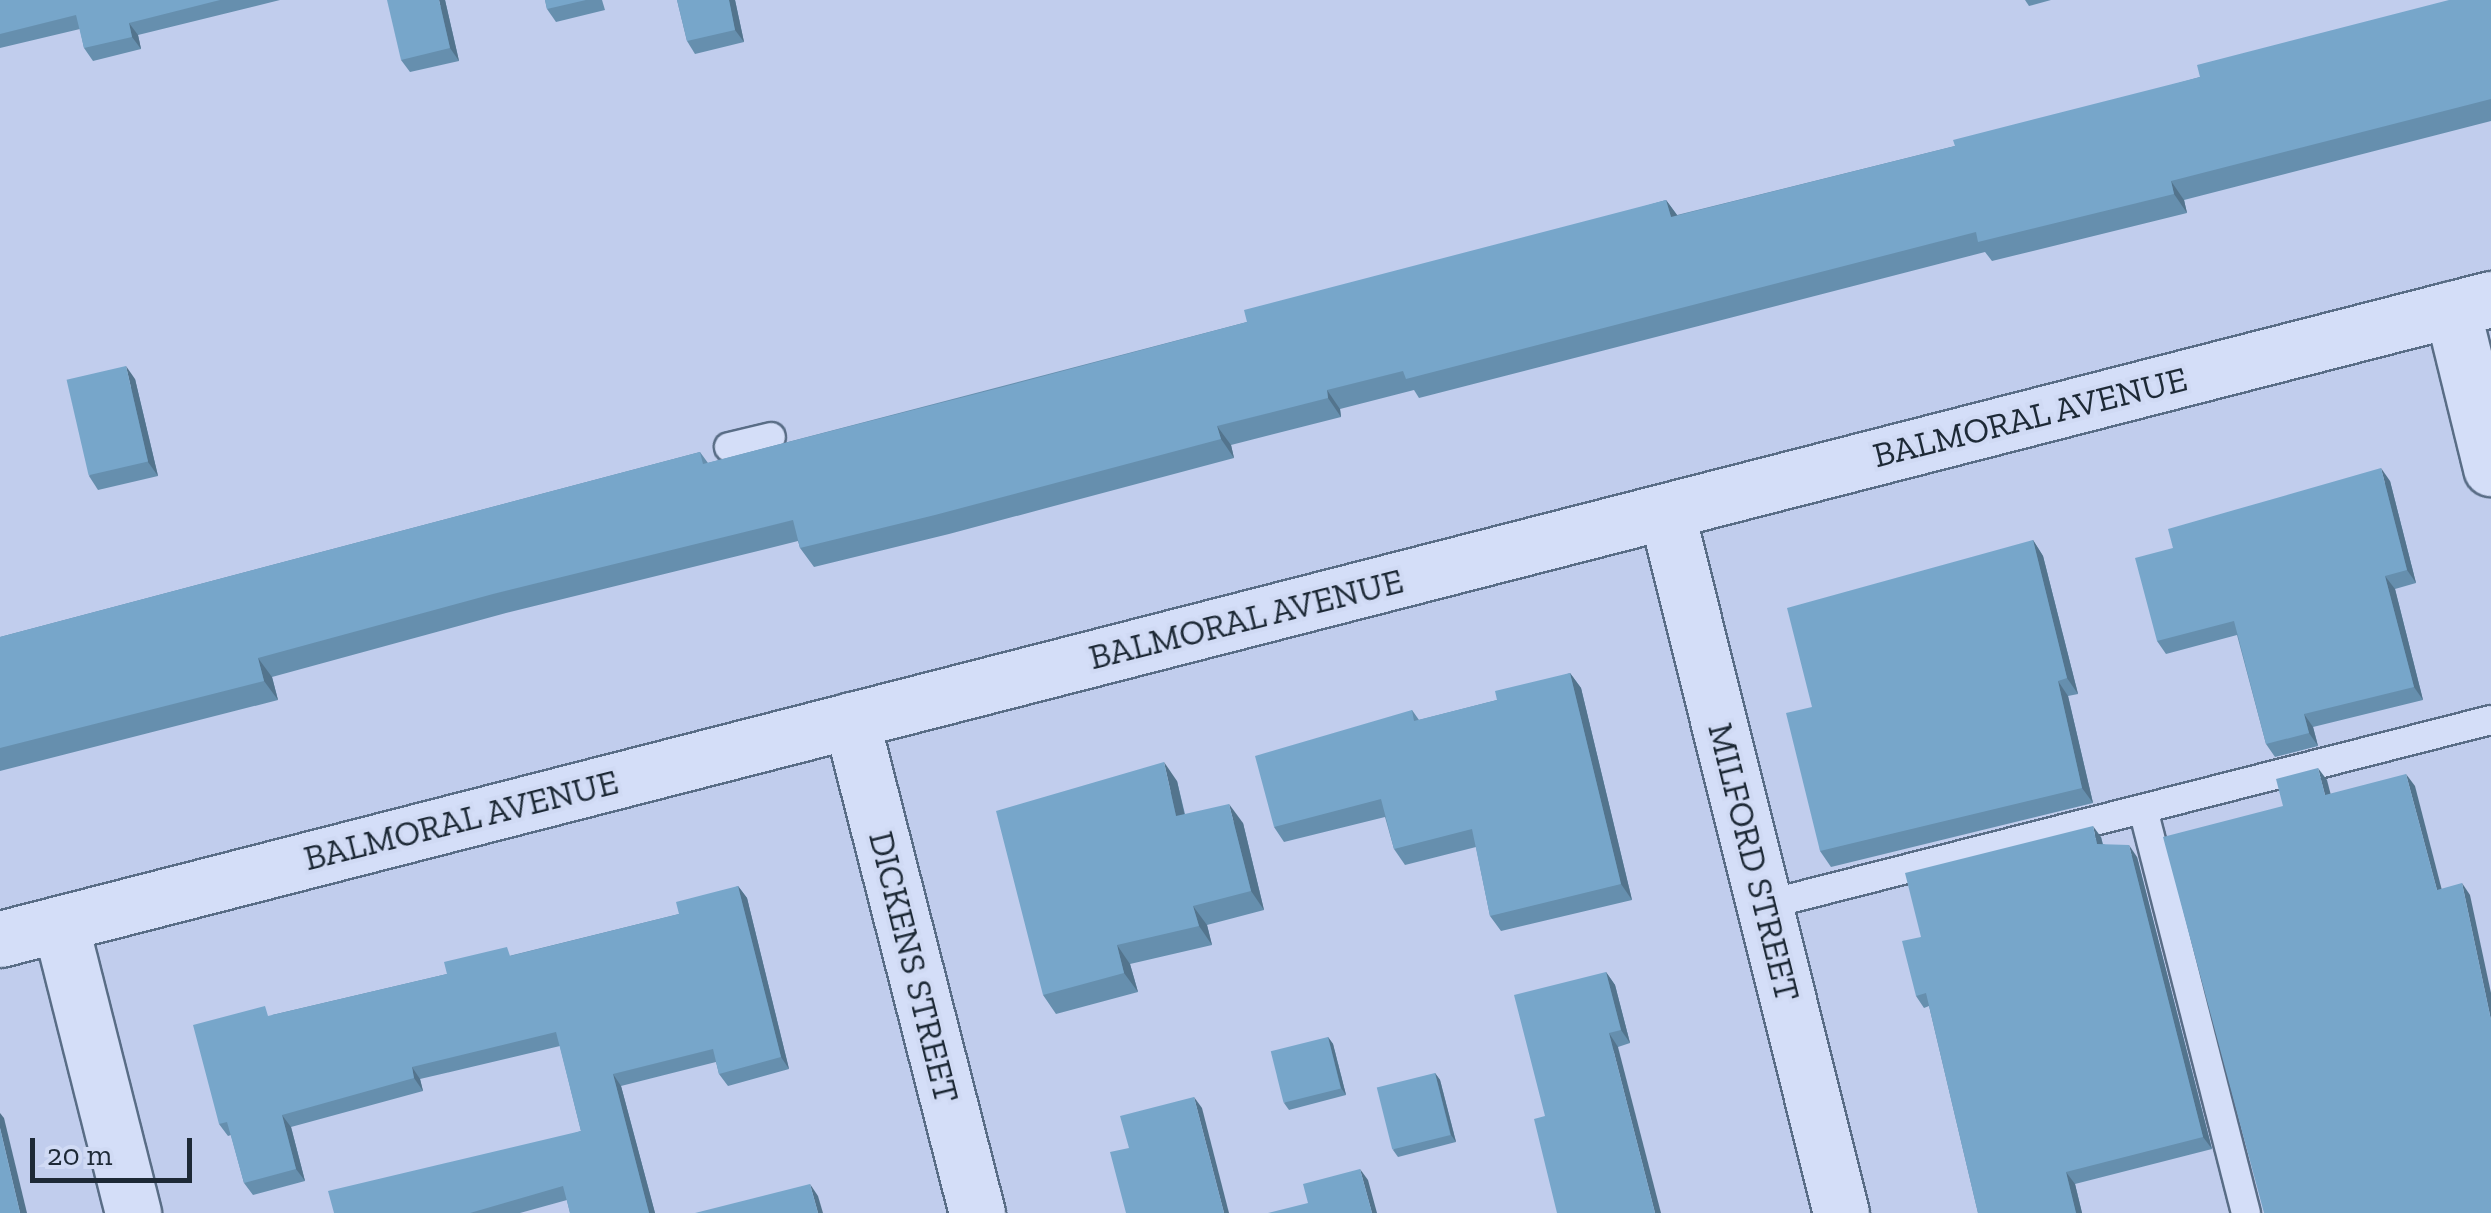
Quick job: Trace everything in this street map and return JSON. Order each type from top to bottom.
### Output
[{"type":"street","points":[[2471,304],[2491,468]]},
{"type":"street","name":"BALMORAL AVENUE","points":[[0,939],[2471,304]]},
{"type":"street","name":"MILFORD STREET","points":[[1666,510],[1842,1213]]},
{"type":"street","name":"DICKENS STREET","points":[[851,720],[977,1213]]},
{"type":"street","points":[[60,924],[133,1213]]},
{"type":"lane","points":[[730,447],[770,437]]},
{"type":"lane","points":[[1765,905],[2491,720]]},
{"type":"lane","points":[[2143,809],[2246,1213]]},
{"type":"building","points":[[0,0],[220,0],[129,23],[132,37],[84,48],[76,15],[0,34]]},
{"type":"building","points":[[387,0],[439,0],[450,48],[401,60]]},
{"type":"building","points":[[545,0],[586,0],[547,9]]},
{"type":"building","points":[[677,0],[729,0],[735,30],[687,41]]},
{"type":"building","points":[[2449,0],[2491,0],[2491,99],[2171,181],[2174,194],[1978,242],[1976,232],[1406,379],[1403,371],[1327,390],[1328,398],[1217,426],[1221,439],[935,515],[800,548],[793,520],[493,594],[258,658],[264,681],[0,748],[0,637],[700,452],[703,464],[999,388],[1247,322],[1244,310],[1666,200],[1671,217],[1955,146],[1953,140],[2200,77],[2197,65]]},
{"type":"building","points":[[126,366],[148,461],[89,475],[67,380]]},
{"type":"building","points":[[2381,468],[2407,570],[2385,576],[2414,687],[2304,714],[2309,733],[2266,744],[2234,621],[2157,641],[2135,558],[2173,548],[2168,529]]},
{"type":"building","points":[[2033,540],[2067,678],[2058,681],[2082,788],[1820,851],[1786,713],[1812,707],[1787,608]]},
{"type":"building","points":[[1570,673],[1621,884],[1490,916],[1472,829],[1394,849],[1381,799],[1274,827],[1255,756],[1412,710],[1414,721],[1497,700],[1495,691]]},
{"type":"building","points":[[1164,762],[1176,816],[1229,804],[1251,891],[1193,906],[1199,926],[1117,945],[1124,973],[1043,995],[996,811]]},
{"type":"building","points":[[2318,768],[2325,795],[2406,774],[2437,890],[2462,883],[2491,1020],[2491,1213],[2264,1213],[2163,837],[2283,806],[2276,779]]},
{"type":"building","points":[[2093,826],[2097,844],[2129,845],[2203,1137],[2066,1172],[2076,1213],[1978,1213],[1926,993],[1916,996],[1902,941],[1921,937],[1905,873]]},
{"type":"building","points":[[738,886],[781,1057],[719,1074],[713,1049],[613,1074],[649,1213],[570,1213],[563,1186],[470,1213],[334,1213],[328,1191],[581,1131],[556,1032],[412,1067],[414,1078],[282,1115],[296,1169],[244,1183],[227,1122],[219,1124],[193,1025],[265,1006],[268,1016],[447,974],[444,962],[507,947],[510,956],[679,914],[676,902]]},
{"type":"building","points":[[1606,972],[1621,1030],[1609,1033],[1655,1213],[1557,1213],[1534,1119],[1545,1116],[1514,995]]},
{"type":"building","points":[[1328,1037],[1341,1088],[1284,1103],[1271,1051]]},
{"type":"building","points":[[1435,1073],[1450,1135],[1392,1150],[1377,1088]]},
{"type":"building","points":[[1194,1097],[1224,1213],[1126,1213],[1110,1152],[1129,1148],[1120,1116]]},
{"type":"building","points":[[0,1128],[20,1213],[0,1213]]},
{"type":"building","points":[[1360,1169],[1372,1213],[1268,1213],[1308,1203],[1303,1184]]},
{"type":"building","points":[[810,1184],[818,1213],[695,1213]]}]
